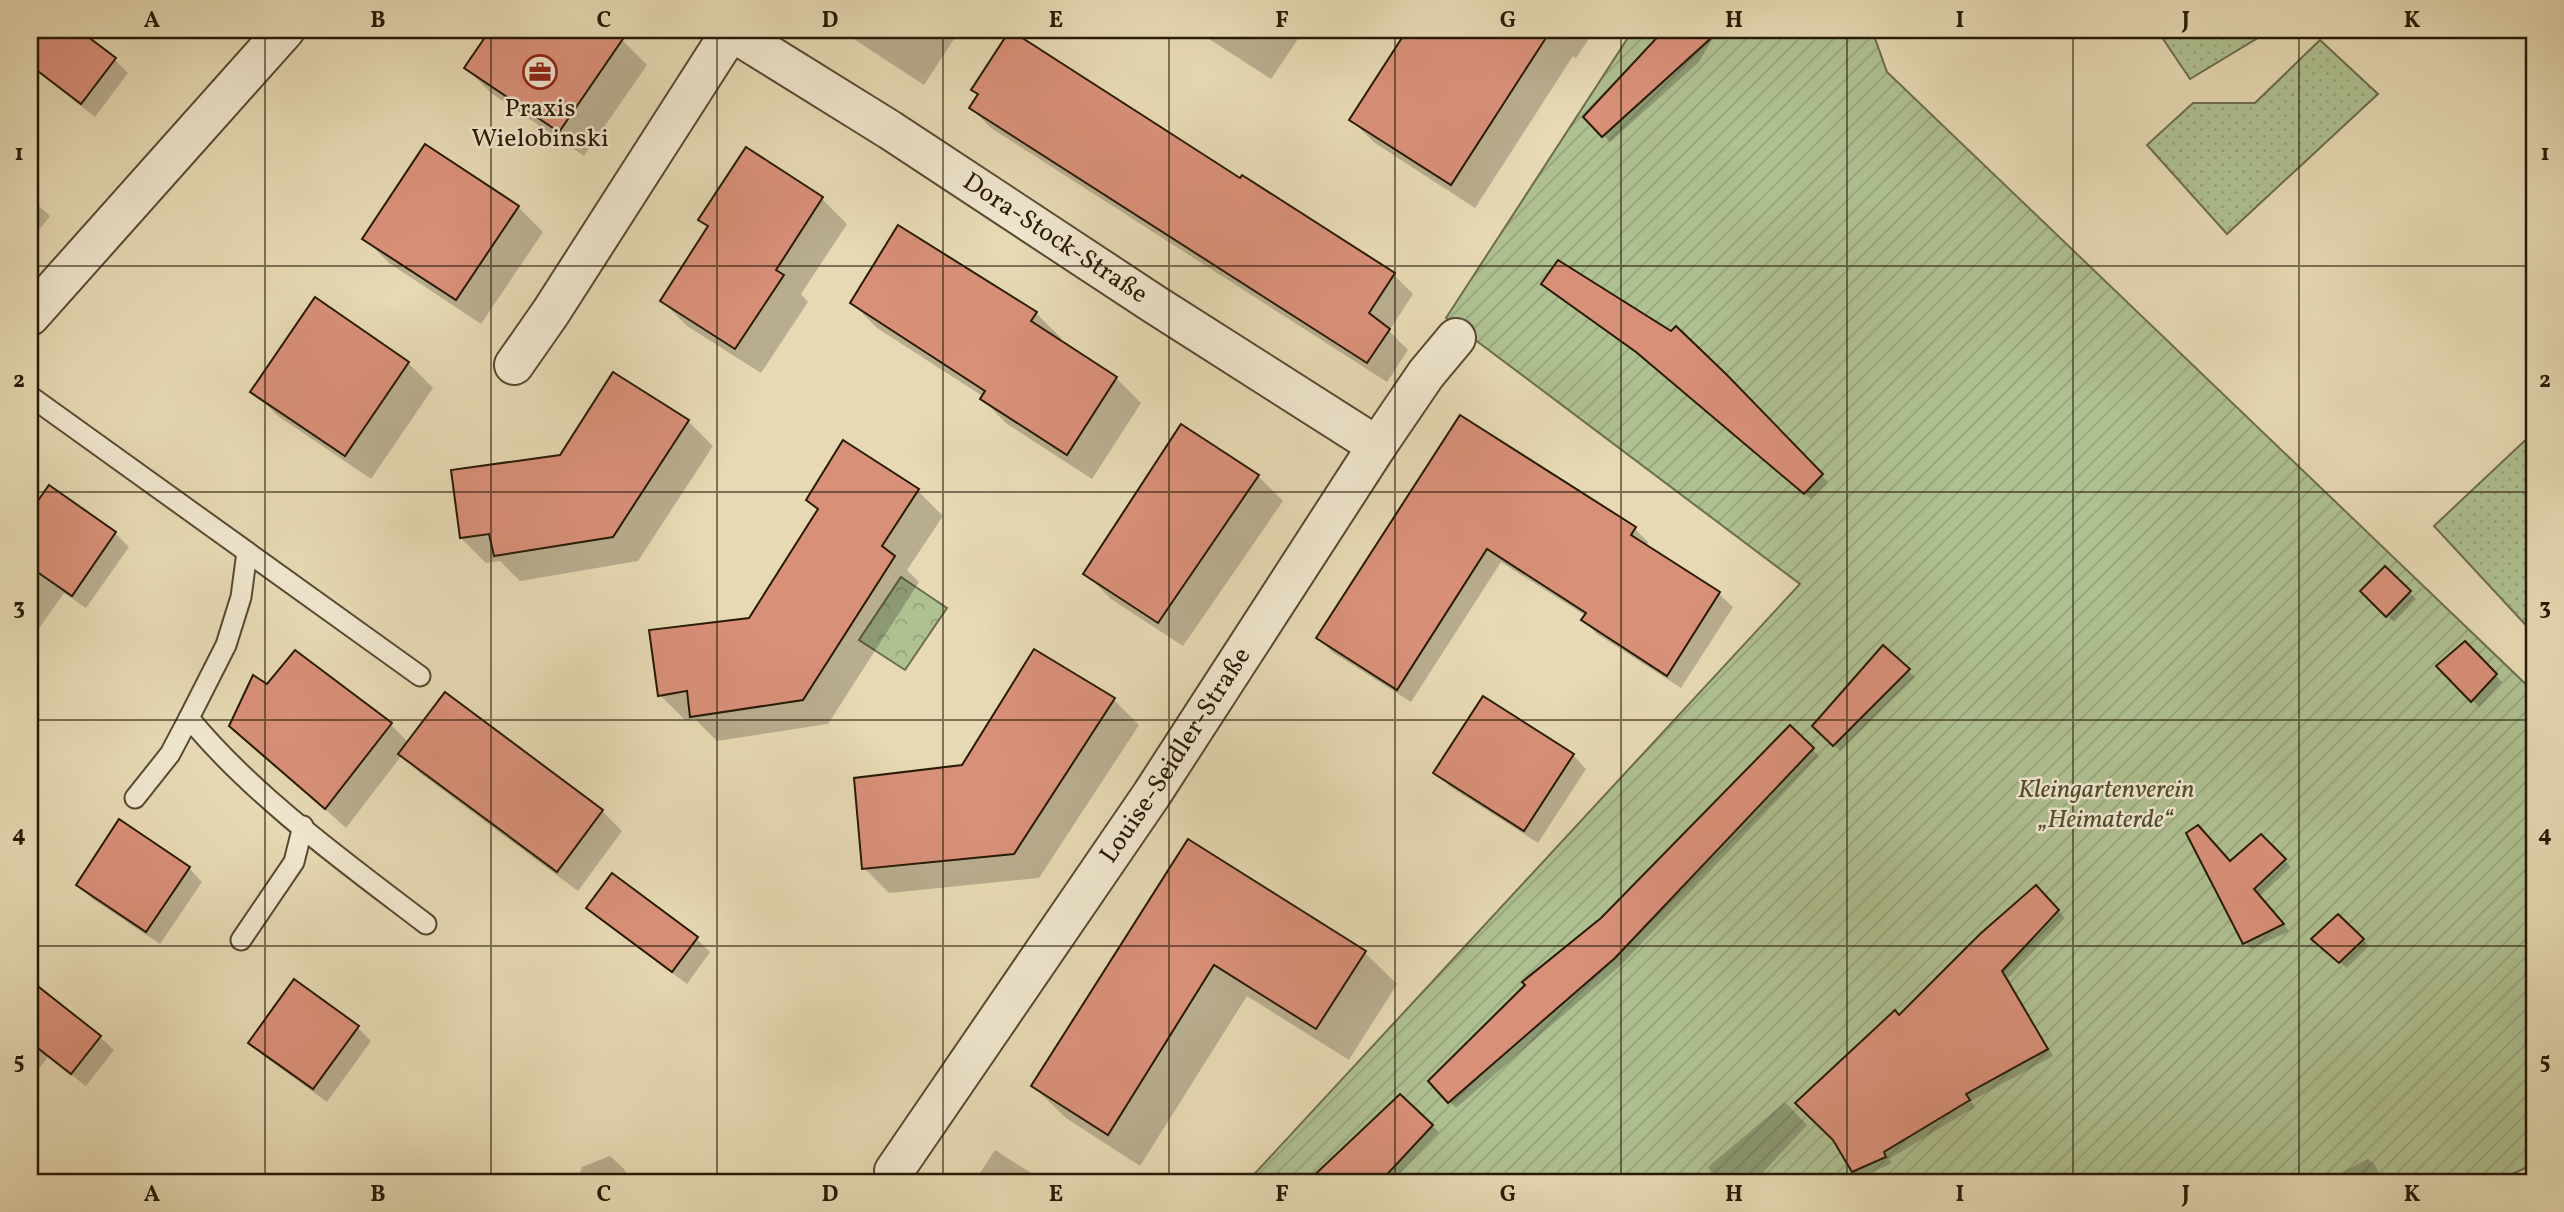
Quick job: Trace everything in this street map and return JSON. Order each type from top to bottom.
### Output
[{"type":"street","points":[[30,316],[285,30]]},
{"type":"street","name":"Dora-Stock-Straße","points":[[514,365],[551,312],[730,30],[890,130],[1154,304],[1377,446]]},
{"type":"street","name":"Louise-Seidler-Straße","points":[[894,1171],[1160,782],[1377,446],[1426,374],[1456,338]]},
{"type":"lane","points":[[30,396],[420,676]]},
{"type":"lane","points":[[135,798],[170,754],[226,645],[241,597],[247,552]]},
{"type":"lane","points":[[189,718],[208,741],[303,826],[426,924]]},
{"type":"lane","points":[[241,940],[294,862],[303,826]]},
{"type":"green space","name":"Kleingartenverein „Heimaterde“","points":[[1633,30],[1872,30],[1887,72],[2534,692],[2534,1164],[2495,1182],[1247,1182],[1800,584],[1446,318]]},
{"type":"green space","points":[[2157,30],[2271,30],[2190,79]]},
{"type":"green space","points":[[2320,40],[2378,94],[2227,234],[2147,145],[2193,103],[2255,103]]},
{"type":"green space","points":[[2534,432],[2534,634],[2434,526]]},
{"type":"green space","points":[[901,577],[947,608],[905,670],[859,640]]},
{"type":"building","points":[[30,30],[79,30],[116,58],[81,104],[30,65]]},
{"type":"building","points":[[490,30],[629,30],[559,132],[464,68]]},
{"type":"building","points":[[1010,30],[1240,178],[1242,175],[1395,273],[1369,313],[1390,329],[1367,363],[969,108],[978,94],[971,90]]},
{"type":"building","points":[[1407,30],[1551,30],[1451,185],[1349,120]]},
{"type":"building","points":[[1664,30],[1720,30],[1602,137],[1583,117]]},
{"type":"building","points":[[425,144],[519,206],[456,300],[362,239]]},
{"type":"building","points":[[746,147],[823,197],[776,270],[784,275],[735,349],[660,301],[708,226],[698,220]]},
{"type":"building","points":[[898,225],[1037,312],[1031,321],[1117,377],[1067,455],[980,399],[985,391],[850,303]]},
{"type":"building","points":[[1558,260],[1671,331],[1676,326],[1823,474],[1804,494],[1636,352],[1541,284]]},
{"type":"building","points":[[315,297],[409,362],[345,456],[250,392]]},
{"type":"building","points":[[613,372],[689,420],[613,537],[494,556],[489,534],[460,538],[451,470],[560,455]]},
{"type":"building","points":[[1460,415],[1636,527],[1631,535],[1720,592],[1667,676],[1581,620],[1586,613],[1487,549],[1397,690],[1316,638]]},
{"type":"building","points":[[1181,424],[1259,475],[1158,623],[1083,574]]},
{"type":"building","points":[[843,440],[919,489],[882,546],[895,556],[803,700],[690,717],[687,691],[658,696],[649,630],[749,618],[818,509],[806,500]]},
{"type":"building","points":[[49,485],[116,532],[72,596],[30,567],[30,512]]},
{"type":"building","points":[[2385,566],[2411,591],[2386,617],[2360,591]]},
{"type":"building","points":[[2465,641],[2497,674],[2471,702],[2436,666]]},
{"type":"building","points":[[1883,645],[1910,669],[1833,746],[1812,726]]},
{"type":"building","points":[[1034,649],[1115,698],[1014,854],[862,869],[854,778],[962,765]]},
{"type":"building","points":[[295,650],[392,723],[325,809],[229,726],[253,675],[267,684]]},
{"type":"building","points":[[445,692],[603,810],[557,872],[398,754]]},
{"type":"building","points":[[1483,696],[1574,754],[1524,831],[1433,773]]},
{"type":"building","points":[[1790,725],[1814,748],[1615,958],[1448,1103],[1428,1081],[1525,985],[1522,982],[1601,918]]},
{"type":"building","points":[[119,819],[190,867],[146,932],[76,885]]},
{"type":"building","points":[[2198,825],[2230,861],[2261,834],[2286,859],[2254,889],[2284,924],[2243,944],[2186,833]]},
{"type":"building","points":[[1188,839],[1366,951],[1316,1029],[1214,965],[1108,1135],[1031,1086]]},
{"type":"building","points":[[612,873],[698,937],[672,972],[586,908]]},
{"type":"building","points":[[2036,885],[2059,910],[2002,971],[2048,1049],[1966,1094],[1970,1100],[1884,1152],[1886,1157],[1852,1172],[1833,1140],[1795,1103],[1895,1010],[1899,1015],[1980,934]]},
{"type":"building","points":[[2338,914],[2364,939],[2339,963],[2311,939]]},
{"type":"building","points":[[294,979],[359,1026],[313,1089],[248,1043]]},
{"type":"building","points":[[30,980],[101,1036],[71,1074],[30,1042]]},
{"type":"building","points":[[1400,1094],[1433,1125],[1380,1182],[1307,1182]]},
{"type":"place","name":"Praxis Wielobinski","points":[[540,72]]}]
